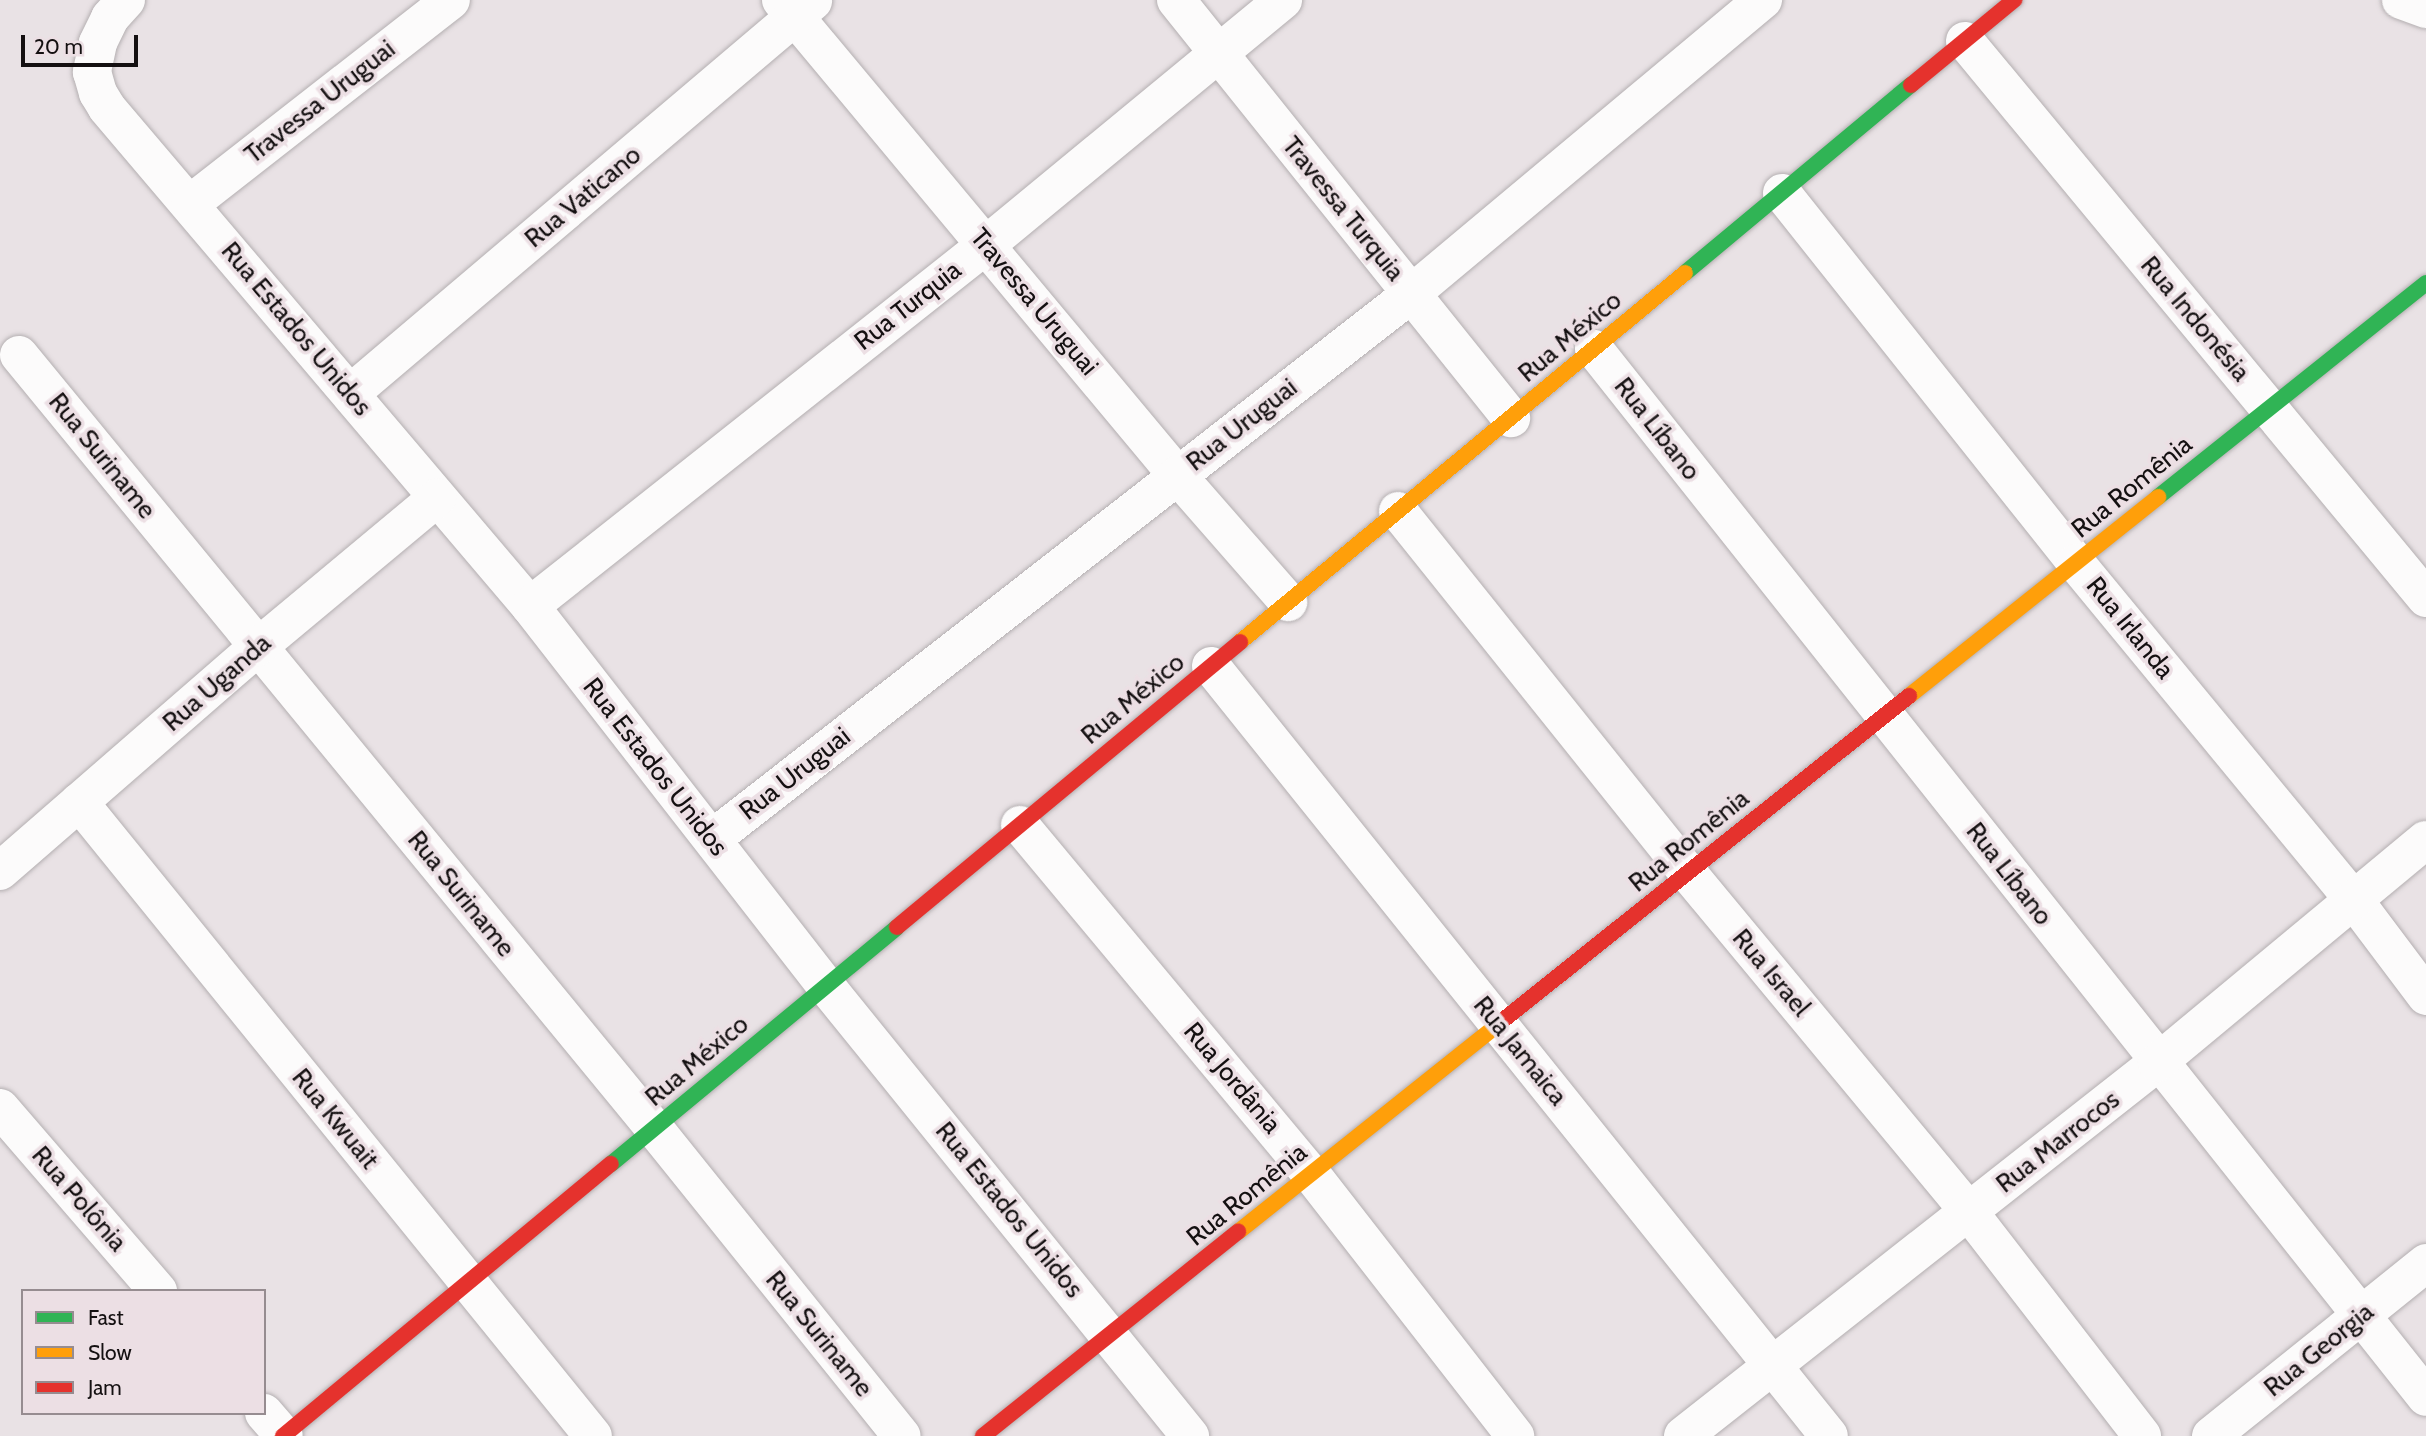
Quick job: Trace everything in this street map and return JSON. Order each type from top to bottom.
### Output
[{"type":"street","name":"Rua Estados Unidos","points":[[126,0],[110,18],[98,43],[92,72],[98,93],[107,108],[530,606],[826,986],[1190,1436]]},
{"type":"street","name":"Travessa Uruguai","points":[[190,204],[451,0]]},
{"type":"street","name":"Travessa Turquia","points":[[1176,0],[1511,418]]},
{"type":"street","name":"Rua Turquia","points":[[530,606],[986,244],[1283,0]]},
{"type":"street","name":"Rua Uruguai","points":[[712,839],[1411,294],[1763,0]]},
{"type":"street","name":"Rua México","points":[[284,1436],[2014,0]]},
{"type":"street","points":[[2401,0],[2426,9]]},
{"type":"street","name":"Travessa Uruguai","points":[[797,6],[986,244],[1177,475],[1288,602]]},
{"type":"street","name":"Rua Vaticano","points":[[351,393],[797,6]]},
{"type":"street","name":"Rua Indonésia","points":[[1965,41],[2426,598]]},
{"type":"street","name":"Rua Irlanda","points":[[1782,193],[2076,563],[2354,900],[2426,996]]},
{"type":"street","name":"Rua Romênia","points":[[983,1436],[2426,284]]},
{"type":"street","name":"Rua Líbano","points":[[1594,349],[2157,1063],[2426,1397]]},
{"type":"street","name":"Rua Suriname","points":[[19,355],[654,1128],[902,1436]]},
{"type":"street","name":"Rua Uganda","points":[[0,871],[258,647],[437,498]]},
{"type":"street","name":"Rua Israel","points":[[1398,511],[1688,873],[1969,1212],[2142,1436]]},
{"type":"street","name":"Rua Jamaica","points":[[1211,666],[1829,1436]]},
{"type":"street","name":"Rua Kwuait","points":[[79,802],[593,1436]]},
{"type":"street","name":"Rua Jordânia","points":[[1020,825],[1312,1175],[1515,1436]]},
{"type":"street","name":"Rua Marrocos","points":[[1683,1436],[1770,1364],[1969,1212],[2157,1063],[2426,840]]},
{"type":"street","name":"Rua Polônia","points":[[0,1108],[156,1289]]},
{"type":"street","name":"Rua Georgia","points":[[2211,1436],[2426,1263]]},
{"type":"street","points":[[266,1415],[284,1436]]},
{"type":"traffic: fast","points":[[1685,273],[1911,85]]},
{"type":"traffic: fast","points":[[2158,497],[2426,283]]},
{"type":"traffic: fast","points":[[611,1164],[897,927]]},
{"type":"traffic: slow","points":[[1240,642],[1685,273]]},
{"type":"traffic: slow","points":[[1909,696],[2158,497]]},
{"type":"traffic: slow","points":[[1238,1232],[1502,1021]]},
{"type":"traffic: jam","points":[[1911,85],[2014,0]]},
{"type":"traffic: jam","points":[[897,927],[1240,642]]},
{"type":"traffic: jam","points":[[1502,1021],[1909,696]]},
{"type":"traffic: jam","points":[[283,1436],[611,1164]]},
{"type":"traffic: jam","points":[[983,1436],[1238,1232]]}]
